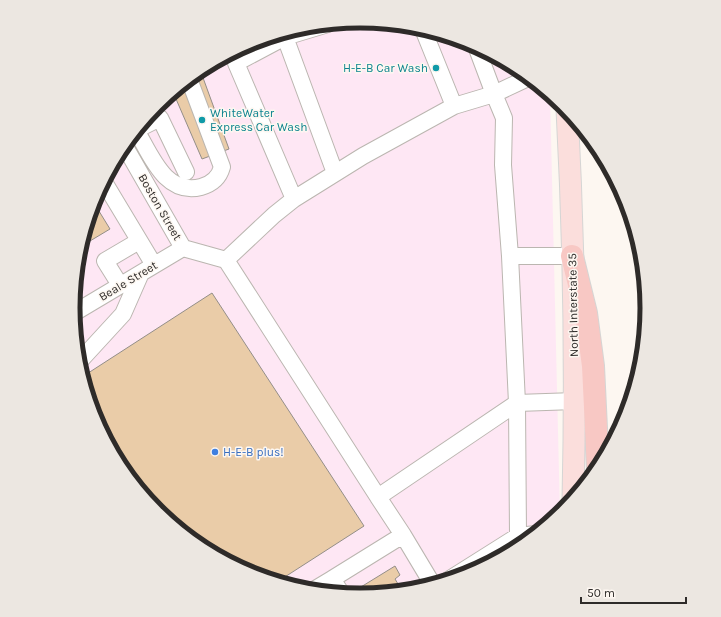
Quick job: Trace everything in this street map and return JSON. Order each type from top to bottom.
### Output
[{"type":"highway","points":[[572,256],[586,313],[593,366],[597,458]]},
{"type":"main road","name":"North Interstate 35","points":[[567,120],[575,401],[573,490]]},
{"type":"street","points":[[426,36],[454,106]]},
{"type":"street","points":[[285,39],[335,173]]},
{"type":"street","points":[[271,43],[236,63],[294,200]]},
{"type":"street","points":[[479,54],[504,118],[503,165],[510,256],[517,403],[521,538]]},
{"type":"street","points":[[226,260],[274,215],[335,173],[394,138],[454,106],[494,94],[523,80]]},
{"type":"street","points":[[140,135],[166,179],[173,185],[192,189],[207,186],[219,177],[222,167],[221,162],[191,85]]},
{"type":"street","points":[[158,115],[186,172]]},
{"type":"street","name":"Boston Street","points":[[128,152],[183,248]]},
{"type":"street","points":[[84,357],[123,314],[147,269],[139,241],[107,188]]},
{"type":"street","points":[[120,285],[105,261],[139,241]]},
{"type":"street","points":[[183,248],[226,260],[403,535],[430,580]]},
{"type":"street","name":"Beale Street","points":[[80,310],[183,248]]},
{"type":"street","points":[[510,256],[572,256]]},
{"type":"street","points":[[378,497],[517,403],[575,401]]},
{"type":"street","points":[[320,586],[403,535]]},
{"type":"street","points":[[484,561],[496,554]]},
{"type":"street","points":[[332,579],[338,588]]},
{"type":"shaded area","points":[[360,28],[397,30],[415,33],[468,49],[516,75],[550,102],[559,507],[516,542],[468,568],[415,584],[397,587],[360,589],[324,587],[306,584],[253,568],[205,542],[162,507],[127,464],[101,416],[85,363],[82,345],[80,308],[82,272],[85,254],[101,201],[127,153],[162,110],[205,75],[253,49],[306,33],[324,30]]},
{"type":"building","name":"WhiteWater Express Car Wash","points":[[203,77],[229,149],[202,159],[176,98]]},
{"type":"building","points":[[98,210],[110,229],[88,242]]},
{"type":"building","name":"H-E-B plus!","points":[[212,293],[364,526],[284,578],[253,568],[236,560],[205,542],[190,531],[162,507],[138,479],[127,464],[109,433],[101,416],[88,373]]},
{"type":"building","points":[[395,566],[400,575],[395,579],[400,587],[358,589]]},
{"type":"place","name":"H-E-B Car Wash","points":[[436,68]]},
{"type":"place","name":"WhiteWater Express Car Wash","points":[[202,120]]},
{"type":"place","name":"H-E-B plus!","points":[[215,452]]}]
